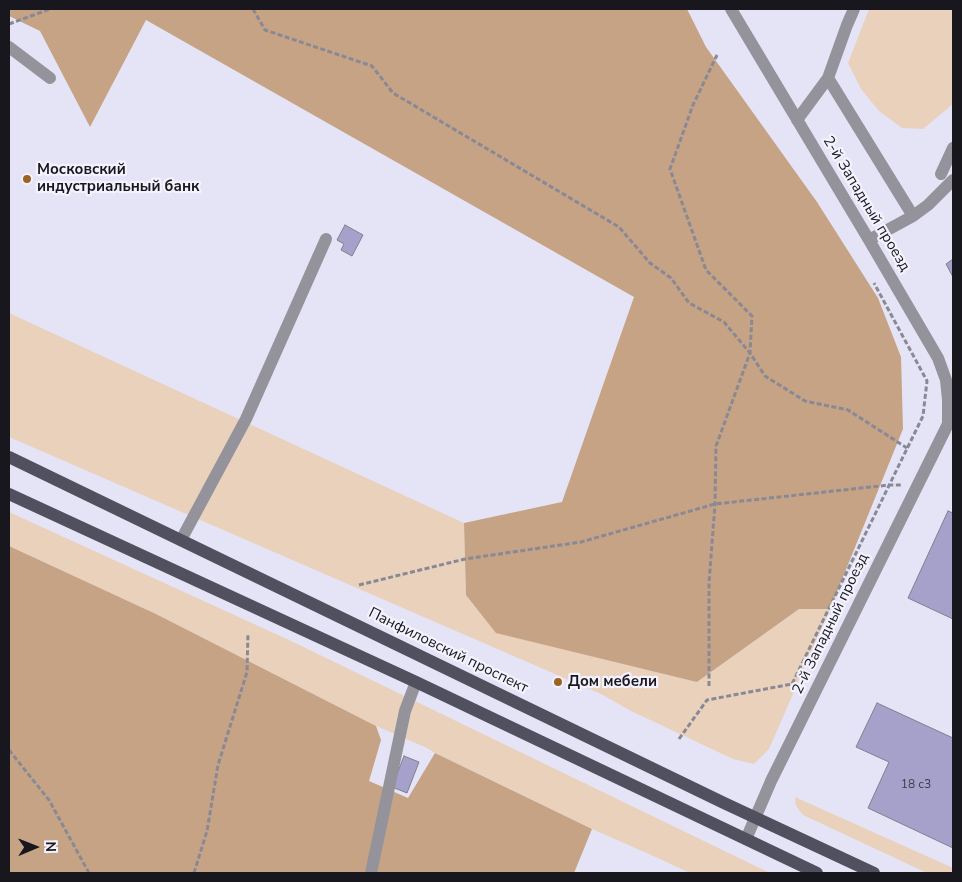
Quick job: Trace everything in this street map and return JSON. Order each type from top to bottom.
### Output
[{"type":"main road","name":"Панфиловский проспект","points":[[9,457],[724,803],[874,873]]},
{"type":"main road","points":[[9,494],[416,682],[817,873]]},
{"type":"street","name":"2-й Западный проезд","points":[[731,9],[870,240],[938,358],[946,380],[951,425],[918,486],[772,781],[746,839]]},
{"type":"street","points":[[797,120],[828,78],[854,9]]},
{"type":"street","points":[[9,47],[50,78]]},
{"type":"street","points":[[828,78],[914,216]]},
{"type":"street","points":[[941,174],[953,148]]},
{"type":"street","points":[[870,240],[914,216],[953,180]]},
{"type":"street","points":[[181,540],[246,419],[326,239]]},
{"type":"street","points":[[371,873],[405,711],[416,682]]},
{"type":"path","points":[[9,24],[50,9]]},
{"type":"path","points":[[253,9],[265,30],[372,66],[393,93],[618,227],[650,263],[670,278],[689,303],[724,322],[750,353],[765,376],[805,401],[848,410],[907,448]]},
{"type":"path","points":[[709,686],[709,583],[715,504],[716,446],[750,353],[752,316],[706,270],[670,169],[693,106],[717,55]]},
{"type":"path","points":[[679,739],[707,700],[792,684],[923,416],[927,381],[872,278]]},
{"type":"path","points":[[359,585],[465,559],[581,542],[715,504],[889,485],[918,486]]},
{"type":"path","points":[[194,873],[207,831],[218,764],[247,672],[248,633]]},
{"type":"path","points":[[9,750],[49,800],[89,873]]},
{"type":"shaded area","points":[[9,9],[687,9],[706,47],[817,202],[878,298],[901,357],[903,429],[830,609],[799,609],[697,682],[496,633],[466,595],[464,523],[562,502],[634,297],[146,20],[90,127],[40,31],[9,16]]},
{"type":"shaded area","points":[[869,9],[953,9],[953,104],[923,129],[902,128],[879,111],[861,89],[848,63]]},
{"type":"shaded area","points":[[9,313],[464,523],[466,595],[697,682],[799,609],[830,609],[769,749],[754,764],[733,759],[631,711],[601,694],[9,437]]},
{"type":"shaded area","points":[[9,512],[289,640],[770,873],[690,873],[592,829],[427,748],[376,726],[156,614],[9,546]]},
{"type":"shaded area","points":[[9,546],[156,614],[376,726],[381,740],[369,781],[408,798],[435,753],[592,829],[574,873],[9,873]]},
{"type":"shaded area","points":[[795,797],[953,868],[953,873],[927,873],[803,815],[796,806]]},
{"type":"building","points":[[345,225],[363,235],[352,256],[341,250],[344,244],[337,240]]},
{"type":"building","points":[[953,259],[953,277],[946,264]]},
{"type":"building","points":[[948,511],[953,513],[953,619],[908,598]]},
{"type":"building","points":[[877,703],[953,738],[953,848],[868,808],[889,762],[856,747]]},
{"type":"building","points":[[404,756],[419,762],[407,793],[392,787]]},
{"type":"place","name":"Московский индустриальный банк","points":[[27,179]]},
{"type":"place","name":"Дом мебели","points":[[558,682]]}]
